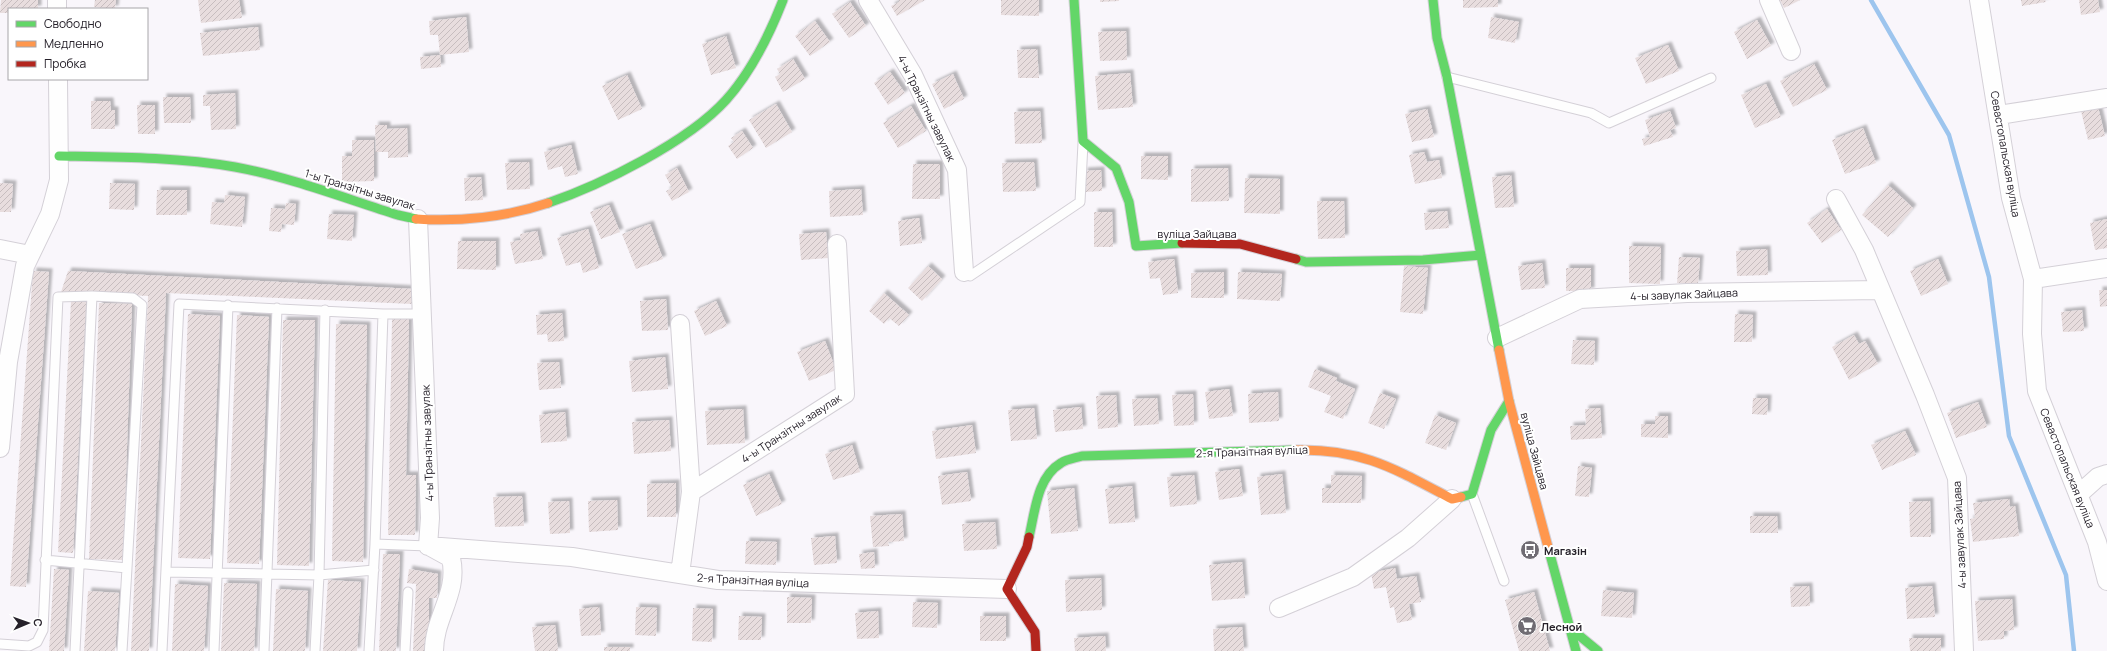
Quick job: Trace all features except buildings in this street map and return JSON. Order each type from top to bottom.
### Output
[{"type":"street","name":"1-ы Транзітны завулак","points":[[59,156],[164,159],[239,168],[309,186],[397,214],[418,219],[491,217],[524,212],[571,196],[620,173],[670,143],[724,102],[760,50],[773,27],[783,0]]},
{"type":"street","name":"4-ы Транзітны завулак","points":[[868,0],[913,75],[957,170],[964,272]]},
{"type":"street","points":[[1074,0],[1083,141]]},
{"type":"street","name":"вуліца Зайцава","points":[[1433,0],[1437,38],[1447,77],[1510,401],[1576,651]]},
{"type":"street","points":[[1769,0],[1791,51]]},
{"type":"street","name":"Севастопальская вуліца","points":[[1979,0],[2012,198],[2033,279],[2032,334],[2037,391],[2080,494],[2098,542],[2107,582]]},
{"type":"street","points":[[0,448],[8,362],[25,266],[41,236],[56,195],[59,156],[58,80]]},
{"type":"street","points":[[1999,115],[2107,98]]},
{"type":"street","name":"вуліца Зайцава","points":[[1083,141],[1116,168],[1128,202],[1136,246],[1170,243],[1240,244],[1306,262],[1423,260],[1481,255]]},
{"type":"street","name":"4-ы завулак Зайцава","points":[[1836,199],[1864,250],[1879,290],[1925,395],[1957,478],[1964,651]]},
{"type":"street","name":"4-ы Транзітны завулак","points":[[418,219],[430,518],[428,546]]},
{"type":"street","name":"4-ы Транзітны завулак","points":[[691,492],[845,394],[837,244]]},
{"type":"street","points":[[0,249],[30,255]]},
{"type":"street","points":[[2033,279],[2107,268]]},
{"type":"street","name":"4-ы завулак Зайцава","points":[[1497,338],[1580,299],[1687,293],[1879,290]]},
{"type":"street","points":[[680,324],[691,492],[680,574]]},
{"type":"street","points":[[1278,608],[1352,577],[1408,538],[1452,499],[1472,494],[1492,430],[1510,401]]},
{"type":"street","name":"2-я Транзітная вуліца","points":[[428,546],[572,558],[718,580],[1007,588],[1027,547],[1042,484],[1052,471],[1062,462],[1082,456],[1319,449],[1362,456],[1384,464],[1452,499]]},
{"type":"street","points":[[2080,494],[2098,477],[2107,474]]},
{"type":"street","points":[[428,546],[451,558],[454,571],[451,591],[441,614],[434,651]]},
{"type":"street","points":[[1007,588],[1035,632],[1036,651]]},
{"type":"street","points":[[1570,628],[1598,651]]},
{"type":"lane","points":[[1447,77],[1591,113],[1609,123],[1711,78]]},
{"type":"lane","points":[[964,272],[970,276],[1080,202],[1083,141]]},
{"type":"lane","points":[[75,651],[92,296]]},
{"type":"lane","points":[[0,644],[29,646],[37,642],[42,630],[58,297],[92,296],[133,298],[142,305],[122,651]]},
{"type":"lane","points":[[162,651],[179,304],[228,305],[383,314],[422,314]]},
{"type":"lane","points":[[214,651],[228,305]]},
{"type":"lane","points":[[264,651],[277,308]]},
{"type":"lane","points":[[315,651],[319,574],[325,310]]},
{"type":"lane","points":[[369,651],[374,570],[383,314]]},
{"type":"lane","points":[[1472,494],[1504,581]]},
{"type":"lane","points":[[375,544],[428,546]]},
{"type":"lane","points":[[45,560],[127,568]]},
{"type":"lane","points":[[166,572],[218,574],[319,574],[374,570]]},
{"type":"lane","points":[[405,651],[408,592]]},
{"type":"waterway","points":[[1871,0],[1949,135],[1989,277],[2009,436],[2066,575],[2074,651]]},
{"type":"traffic: fast","points":[[548,203],[618,174],[667,146],[710,116],[726,100],[752,65],[766,40],[783,0]]},
{"type":"traffic: fast","points":[[1074,0],[1083,141],[1116,168],[1129,202],[1136,246],[1182,243]]},
{"type":"traffic: fast","points":[[1433,0],[1437,38],[1447,77],[1499,350]]},
{"type":"traffic: fast","points":[[59,156],[169,159],[235,167],[297,182],[398,215],[416,219]]},
{"type":"traffic: fast","points":[[1296,259],[1306,262],[1423,260],[1481,255]]},
{"type":"traffic: fast","points":[[1461,497],[1472,494],[1491,430],[1509,401]]},
{"type":"traffic: fast","points":[[1029,537],[1035,506],[1042,486],[1053,469],[1061,463],[1069,460],[1082,456],[1294,450]]},
{"type":"traffic: fast","points":[[1548,547],[1576,651]]},
{"type":"traffic: fast","points":[[1570,628],[1598,651]]},
{"type":"traffic: slow","points":[[416,219],[449,220],[500,215],[548,203]]},
{"type":"traffic: slow","points":[[1499,350],[1509,401],[1548,547]]},
{"type":"traffic: slow","points":[[1294,450],[1318,450],[1339,453],[1377,462],[1413,478],[1452,499],[1461,497]]},
{"type":"traffic: jam","points":[[1182,243],[1240,244],[1296,259]]},
{"type":"traffic: jam","points":[[1029,537],[1027,547],[1007,589],[1035,632],[1036,651]]},
{"type":"place","name":"Магазін","points":[[1530,550]]},
{"type":"place","name":"Лесной","points":[[1527,626]]}]
